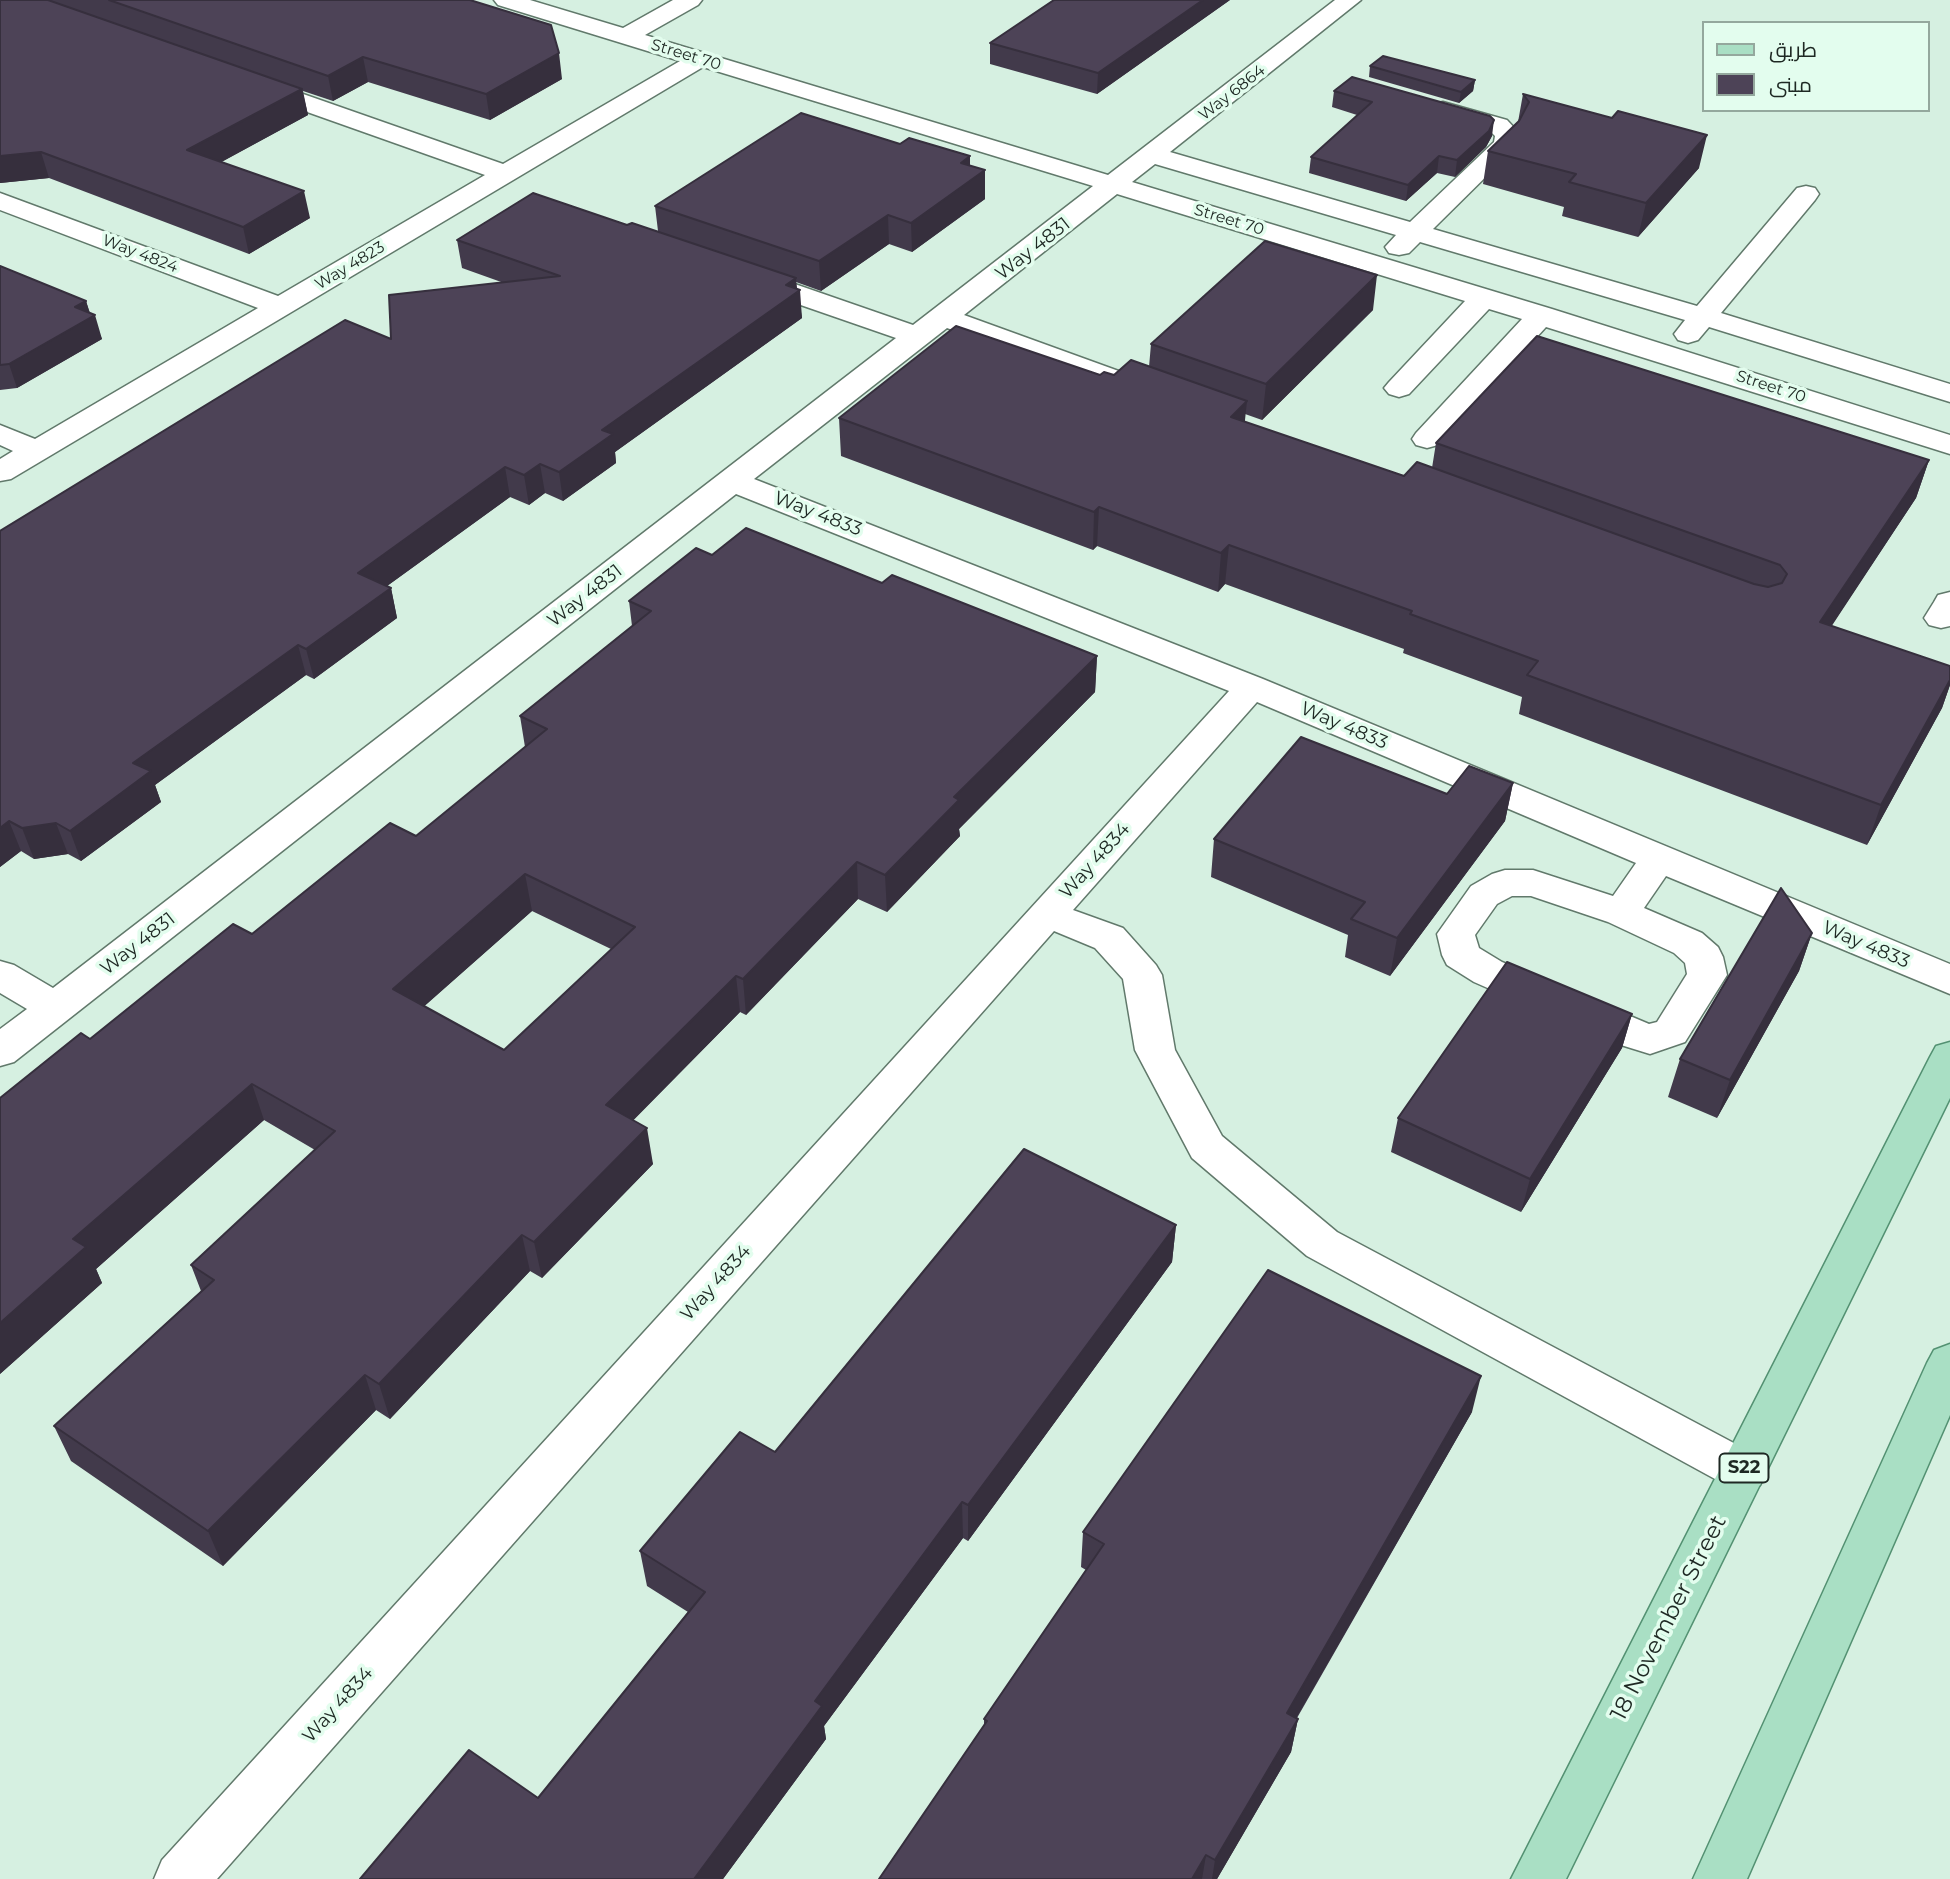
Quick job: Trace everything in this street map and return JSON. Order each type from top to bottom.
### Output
[{"type":"main road","name":"18 November Street","points":[[1538,1879],[1950,1057]]},
{"type":"main road","points":[[1720,1879],[1950,1363]]},
{"type":"street","name":"Street 70","points":[[506,0],[1542,315],[1950,445]]},
{"type":"street","points":[[626,36],[690,0]]},
{"type":"street","name":"Way 6864","points":[[1115,185],[1349,0]]},
{"type":"street","name":"Way 4823","points":[[0,472],[280,307],[500,185],[700,59]]},
{"type":"street","points":[[234,78],[500,185]]},
{"type":"street","points":[[1379,265],[1498,153],[1508,135],[1498,125],[1423,103]]},
{"type":"street","points":[[1153,155],[1702,316],[1950,393]]},
{"type":"street","name":"Way 4831","points":[[0,1051],[1115,185]]},
{"type":"street","points":[[1671,355],[1805,194]]},
{"type":"street","name":"Way 4824","points":[[0,201],[280,307]]},
{"type":"street","points":[[735,273],[932,327],[1180,403]]},
{"type":"street","points":[[1399,388],[1484,298]]},
{"type":"street","points":[[1427,439],[1542,315]]},
{"type":"street","points":[[0,434],[37,451]]},
{"type":"street","name":"Way 4833","points":[[733,482],[903,547],[1251,687],[1950,980]]},
{"type":"street","name":"Way 4834","points":[[181,1879],[1251,687]]},
{"type":"street","points":[[1621,913],[1659,858]]},
{"type":"street","points":[[1505,883],[1533,884],[1621,913],[1688,943],[1704,957],[1707,975],[1671,1032],[1650,1039],[1622,1031],[1488,972],[1461,955],[1456,934],[1484,895],[1505,883]]},
{"type":"street","points":[[1047,914],[1109,938],[1142,975],[1155,1050],[1207,1147],[1322,1244],[1743,1471]]},
{"type":"street","points":[[0,975],[56,1008]]},
{"type":"building","points":[[0,0],[48,0],[302,89],[187,150],[304,191],[243,227],[41,152],[0,156]]},
{"type":"building","points":[[109,0],[470,0],[551,25],[559,53],[486,94],[363,57],[328,76]]},
{"type":"building","points":[[1054,0],[1203,0],[1098,73],[990,43]]},
{"type":"building","points":[[1383,56],[1475,80],[1461,92],[1370,66]]},
{"type":"building","points":[[1352,77],[1490,116],[1494,120],[1489,131],[1457,160],[1439,156],[1408,185],[1311,157],[1372,102],[1334,91]]},
{"type":"building","points":[[1523,94],[1612,118],[1618,111],[1707,135],[1646,203],[1569,182],[1576,174],[1488,151],[1519,121],[1529,102]]},
{"type":"building","points":[[801,113],[900,144],[909,138],[970,156],[961,163],[985,170],[911,223],[888,215],[819,261],[655,206]]},
{"type":"building","points":[[533,193],[796,278],[786,285],[800,290],[602,430],[613,434],[559,472],[540,464],[524,475],[505,467],[358,573],[391,588],[306,649],[298,645],[133,763],[151,771],[70,831],[56,823],[22,828],[9,821],[0,828],[0,531],[345,320],[391,339],[389,295],[560,276],[457,240]]},
{"type":"building","points":[[1265,241],[1377,275],[1266,384],[1151,344]]},
{"type":"building","points":[[0,266],[86,301],[75,307],[95,315],[9,364],[0,365]]},
{"type":"building","points":[[956,326],[1100,375],[1104,372],[1114,375],[1131,360],[1247,401],[1231,417],[1404,476],[1417,462],[1768,587],[1782,583],[1787,574],[1780,565],[1436,443],[1537,336],[1929,460],[1820,622],[1950,666],[1950,680],[1881,805],[1527,675],[1538,661],[1410,614],[1412,611],[1229,545],[1221,553],[1099,507],[1094,512],[839,418]]},
{"type":"building","points":[[746,528],[882,583],[892,575],[1097,656],[954,797],[959,800],[885,875],[857,862],[743,979],[736,976],[606,1105],[647,1128],[534,1242],[522,1235],[379,1384],[365,1375],[208,1531],[54,1426],[214,1280],[191,1265],[335,1131],[252,1084],[73,1239],[86,1247],[0,1323],[0,1098],[81,1033],[90,1039],[233,924],[252,934],[390,823],[416,836],[547,729],[520,716],[651,611],[629,601],[696,548],[712,555]],"holes":[[[525,874],[635,927],[504,1050],[393,989]]]},
{"type":"building","points":[[1301,737],[1447,794],[1469,766],[1513,783],[1397,938],[1351,919],[1365,902],[1214,839]]},
{"type":"building","points":[[1781,888],[1812,933],[1730,1080],[1680,1059]]},
{"type":"building","points":[[1507,962],[1632,1014],[1530,1179],[1398,1118]]},
{"type":"building","points":[[1024,1149],[1176,1225],[968,1505],[962,1502],[815,1701],[822,1706],[694,1879],[360,1879],[469,1750],[538,1798],[705,1592],[640,1551],[740,1432],[775,1452]]},
{"type":"building","points":[[1268,1270],[1481,1376],[1287,1713],[1298,1719],[1215,1860],[1206,1855],[1192,1879],[879,1879],[1104,1544],[1083,1532]]}]
